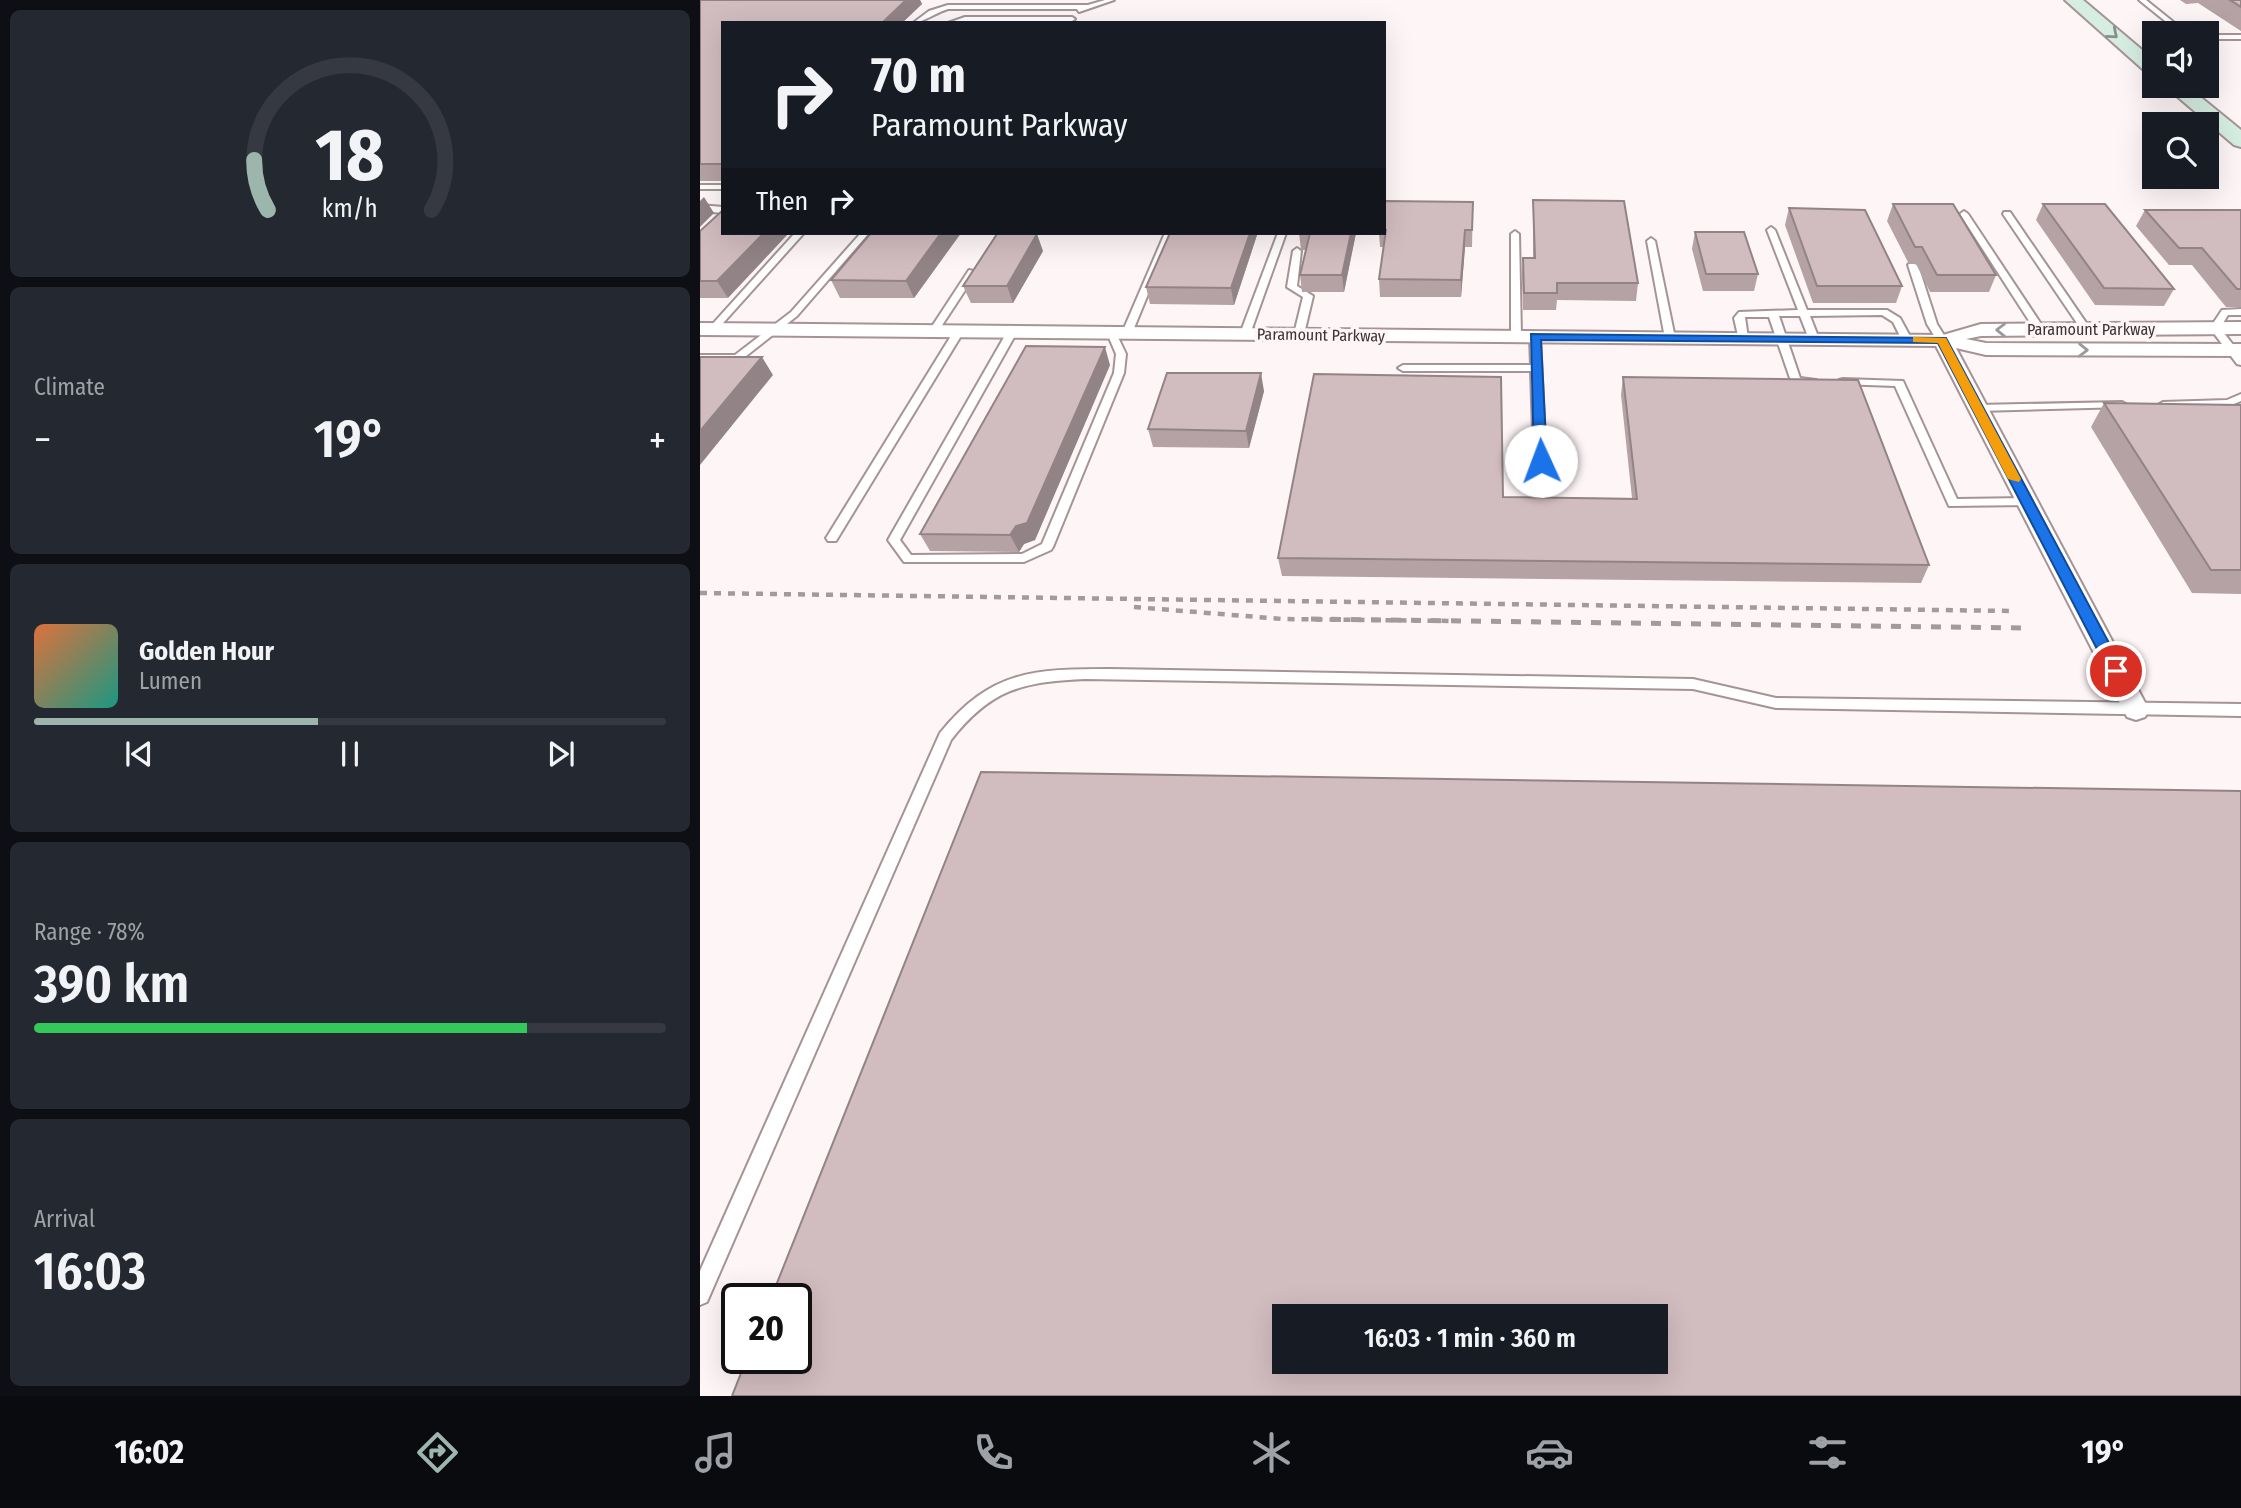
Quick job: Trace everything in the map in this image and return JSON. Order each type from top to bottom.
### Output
[{"type":"main road","points":[[2073,0],[2142,59]]},
{"type":"main road","points":[[2096,0],[2142,40]]},
{"type":"main road","points":[[2189,98],[2241,141]]},
{"type":"main road","points":[[2210,98],[2241,124]]},
{"type":"street","name":"Paramount Parkway","points":[[1942,340],[1981,330],[2241,328]]},
{"type":"street","name":"Paramount Parkway","points":[[706,329],[1942,340],[1986,349],[2238,354]]},
{"type":"street","points":[[1942,340],[2136,710]]},
{"type":"lane","points":[[919,21],[931,12],[948,7],[1087,7],[1111,0]]},
{"type":"lane","points":[[2142,0],[2169,21]]},
{"type":"lane","points":[[958,21],[1070,21],[1087,7]]},
{"type":"lane","points":[[2219,37],[2241,37]]},
{"type":"lane","points":[[700,187],[721,187]]},
{"type":"lane","points":[[700,208],[721,211]]},
{"type":"lane","points":[[714,223],[721,214]]},
{"type":"lane","points":[[1964,214],[2039,330]]},
{"type":"lane","points":[[2007,214],[2086,330]]},
{"type":"lane","points":[[1771,230],[1814,339]]},
{"type":"lane","points":[[1514,234],[1516,336]]},
{"type":"lane","points":[[706,329],[798,235]]},
{"type":"lane","points":[[700,358],[737,358],[794,314],[863,235]]},
{"type":"lane","points":[[1012,332],[894,540],[908,559],[1024,558],[1047,547],[1119,373],[1119,333],[1168,235]]},
{"type":"lane","points":[[1245,334],[1281,235]]},
{"type":"lane","points":[[1651,241],[1671,338]]},
{"type":"lane","points":[[1297,251],[1292,287],[1308,296],[1299,334]]},
{"type":"lane","points":[[1913,265],[1932,324],[1942,340]]},
{"type":"lane","points":[[934,331],[972,272]]},
{"type":"lane","points":[[1743,338],[1740,318],[1742,314],[1884,312],[1897,320],[1907,340]]},
{"type":"lane","points":[[2238,354],[2215,328],[2225,312],[2241,312]]},
{"type":"lane","points":[[1773,313],[1796,381],[1822,382]]},
{"type":"lane","points":[[832,538],[958,331]]},
{"type":"lane","points":[[1535,337],[1541,461]]},
{"type":"lane","points":[[1402,368],[1536,368]]},
{"type":"lane","points":[[1835,382],[1899,383],[1953,503],[2027,502]]},
{"type":"lane","points":[[2144,405],[2229,402],[2241,397]]},
{"type":"lane","points":[[1978,408],[2130,405]]},
{"type":"lane","points":[[700,1295],[945,737],[972,705],[1016,681],[1046,675],[1110,674],[1693,684],[1776,703],[2241,710]]},
{"type":"building","points":[[700,0],[906,0],[884,21],[721,21],[721,164],[700,164]]},
{"type":"building","points":[[2230,0],[2241,0],[2241,7]]},
{"type":"building","points":[[1533,200],[1624,201],[1638,283],[1557,283],[1557,293],[1524,293],[1523,258],[1535,258]]},
{"type":"building","points":[[1386,201],[1473,202],[1472,230],[1465,230],[1461,280],[1379,279],[1386,235]]},
{"type":"building","points":[[1893,204],[1953,204],[1996,275],[1937,275],[1922,247],[1915,247]]},
{"type":"building","points":[[2043,204],[2105,204],[2174,289],[2104,288]]},
{"type":"building","points":[[1789,208],[1865,210],[1902,286],[1817,286]]},
{"type":"building","points":[[2145,210],[2241,210],[2241,289],[2237,289],[2202,248],[2179,248]]},
{"type":"building","points":[[721,212],[721,235],[762,235],[717,281],[700,281],[700,231]]},
{"type":"building","points":[[1695,232],[1744,232],[1758,274],[1706,274]]},
{"type":"building","points":[[869,235],[940,235],[906,281],[831,280]]},
{"type":"building","points":[[996,235],[1036,235],[1007,286],[963,286]]},
{"type":"building","points":[[1169,235],[1249,235],[1231,288],[1146,287]]},
{"type":"building","points":[[1310,235],[1351,235],[1342,275],[1300,275]]},
{"type":"building","points":[[1026,346],[1105,347],[1027,523],[1016,526],[1010,535],[920,534]]},
{"type":"building","points":[[700,357],[762,357],[700,431]]},
{"type":"building","points":[[1167,373],[1261,373],[1246,431],[1148,429]]},
{"type":"building","points":[[1314,374],[1501,377],[1503,497],[1637,499],[1623,377],[1858,380],[1929,565],[1278,558]]},
{"type":"building","points":[[2104,403],[2241,405],[2241,570],[2211,570]]},
{"type":"building","points":[[981,772],[2241,791],[2241,1396],[732,1396],[741,1374],[812,1374],[812,1283],[777,1283]]},
{"type":"railway","points":[[700,593],[2012,611]]},
{"type":"railway","points":[[1134,607],[1282,619],[1455,621]]},
{"type":"railway","points":[[1311,619],[2026,628]]},
{"type":"slow traffic","points":[[1917,340],[1942,340],[2015,479]]},
{"type":"route","points":[[1541,461],[1535,337],[1942,340],[2116,671]]}]
